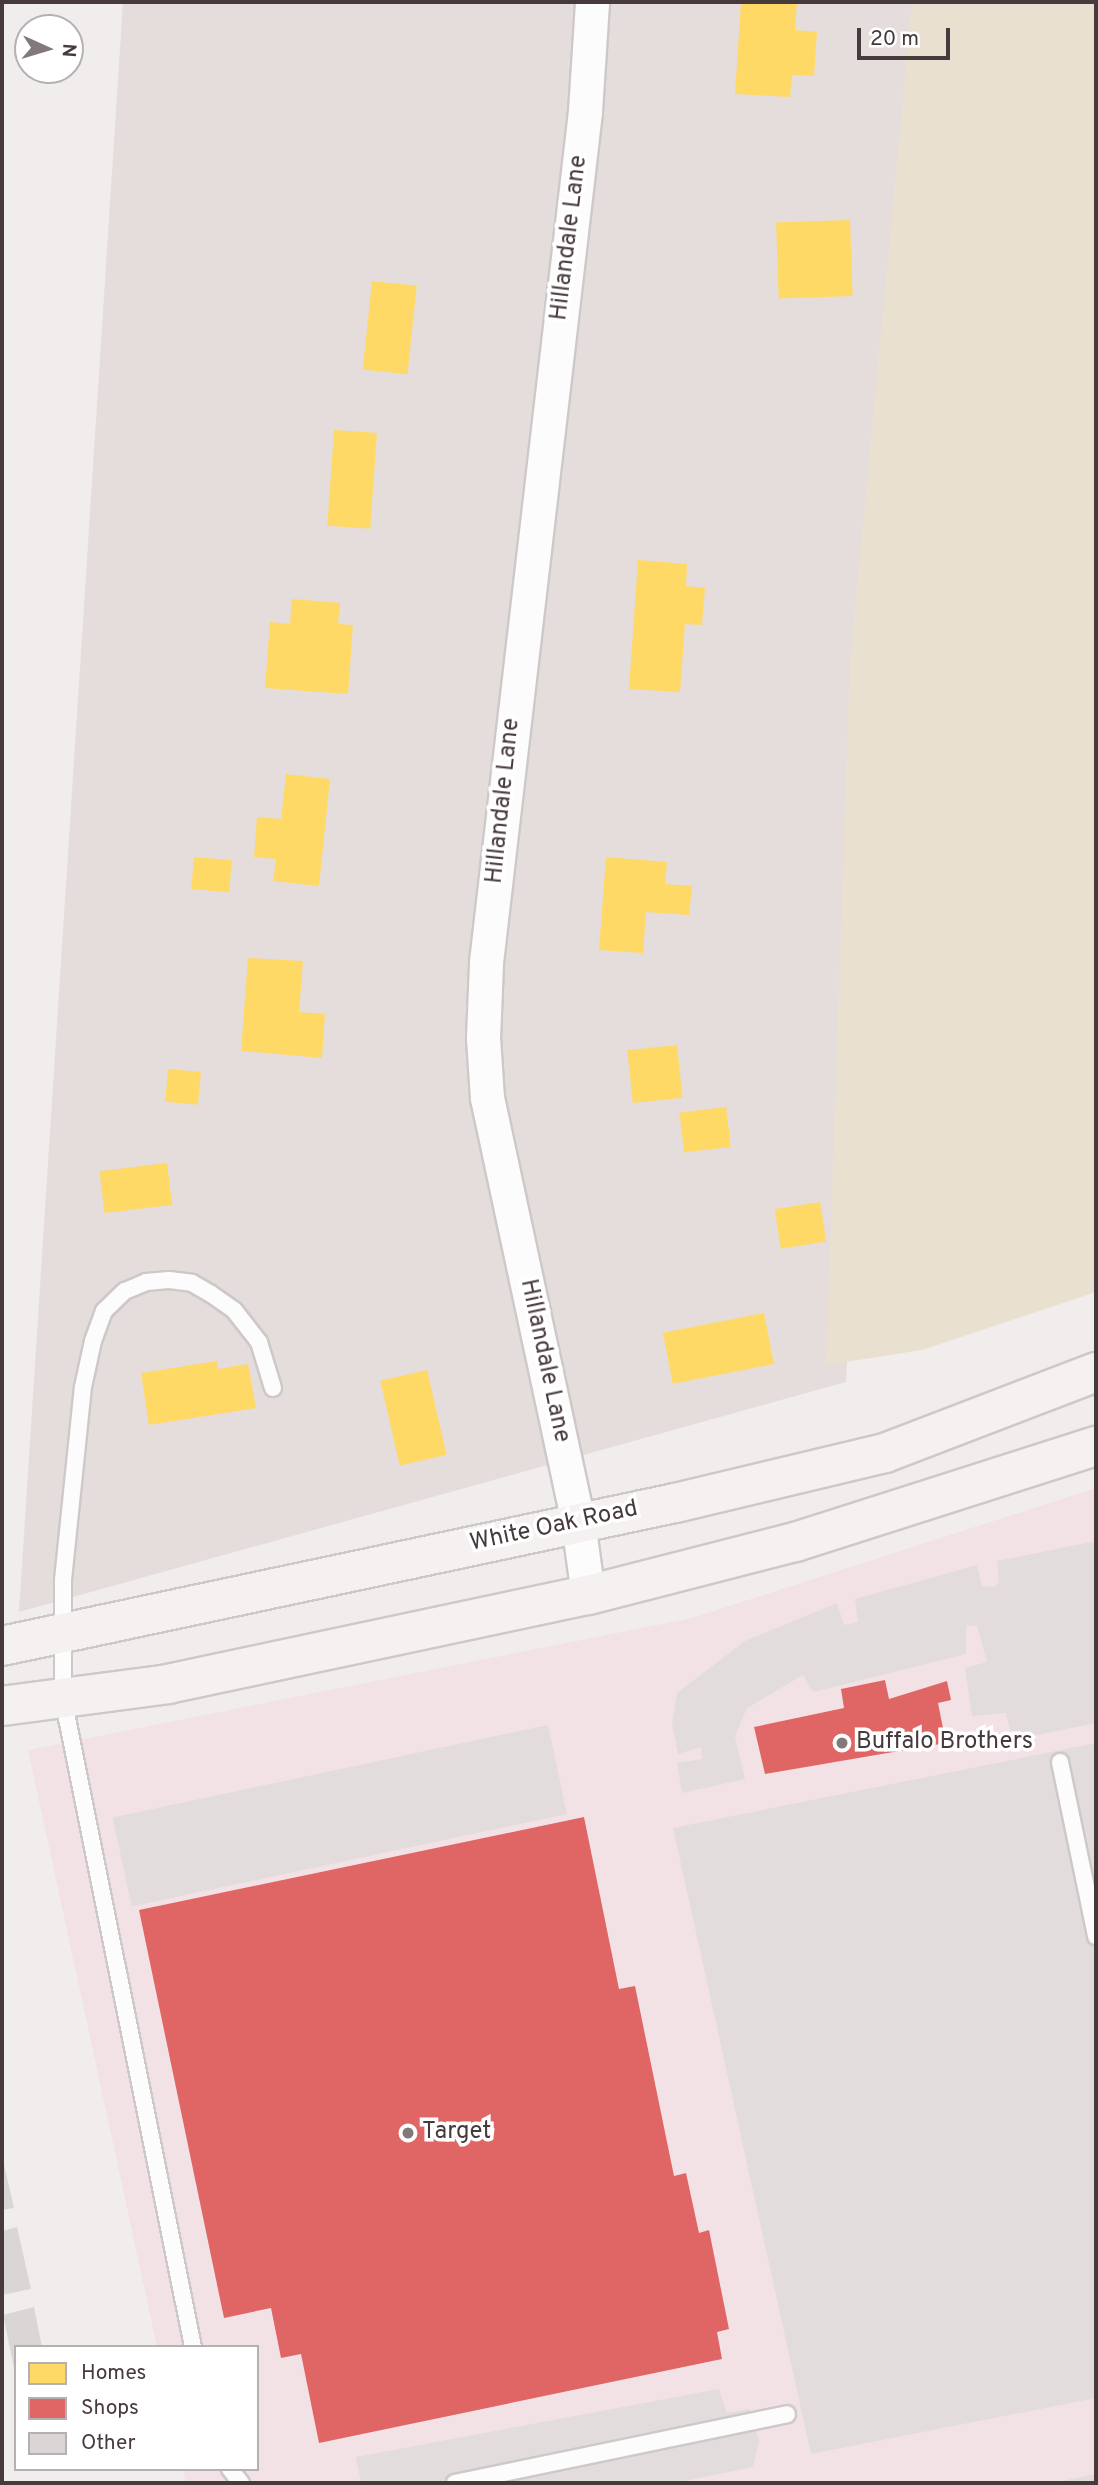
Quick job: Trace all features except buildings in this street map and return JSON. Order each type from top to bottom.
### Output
[{"type":"street","name":"Hillandale Lane","points":[[588,1595],[578,1522],[488,1098],[484,1038],[486,962],[585,111],[592,2]]},
{"type":"street","name":"White Oak Road","points":[[2,1646],[885,1453],[1096,1372]]},
{"type":"street","points":[[2,1706],[168,1684],[588,1595],[795,1542],[1096,1446]]},
{"type":"lane","points":[[193,2345],[63,1698],[63,1580],[83,1387],[104,1311],[125,1291],[146,1282],[192,1283],[234,1310],[259,1342],[274,1388]]},
{"type":"lane","points":[[1060,1762],[1096,1937]]},
{"type":"lane","points":[[456,2483],[787,2414]]},
{"type":"shaded area","points":[[123,2],[917,2],[846,1382],[19,1612]]},
{"type":"shaded area","points":[[912,2],[1096,2],[1096,1292],[922,1350],[826,1365],[850,661]]},
{"type":"shaded area","points":[[1096,1488],[1096,2483],[186,2483],[183,2471],[259,2471],[259,2345],[157,2345],[28,1750],[692,1618]]},
{"type":"shaded area","points":[[1096,1541],[1096,1723],[1012,1740],[1006,1713],[972,1716],[965,1668],[987,1662],[977,1626],[966,1625],[966,1654],[813,1692],[803,1675],[747,1708],[735,1736],[745,1779],[682,1793],[677,1763],[702,1759],[701,1747],[678,1754],[672,1723],[677,1693],[745,1641],[837,1603],[844,1625],[858,1622],[855,1599],[977,1565],[982,1586],[994,1587],[999,1583],[997,1561]]},
{"type":"shaded area","points":[[548,1725],[567,1814],[132,1907],[113,1818]]},
{"type":"shaded area","points":[[1096,1743],[1096,2398],[811,2454],[673,1828]]},
{"type":"shaded area","points":[[719,2389],[727,2413],[750,2409],[759,2441],[753,2467],[674,2483],[361,2483],[356,2457]]},
{"type":"shaded area","points":[[1096,2474],[1096,2483],[1052,2483]]},
{"type":"place","name":"Buffalo Brothers","points":[[842,1743]]},
{"type":"place","name":"Target","points":[[408,2133]]}]
